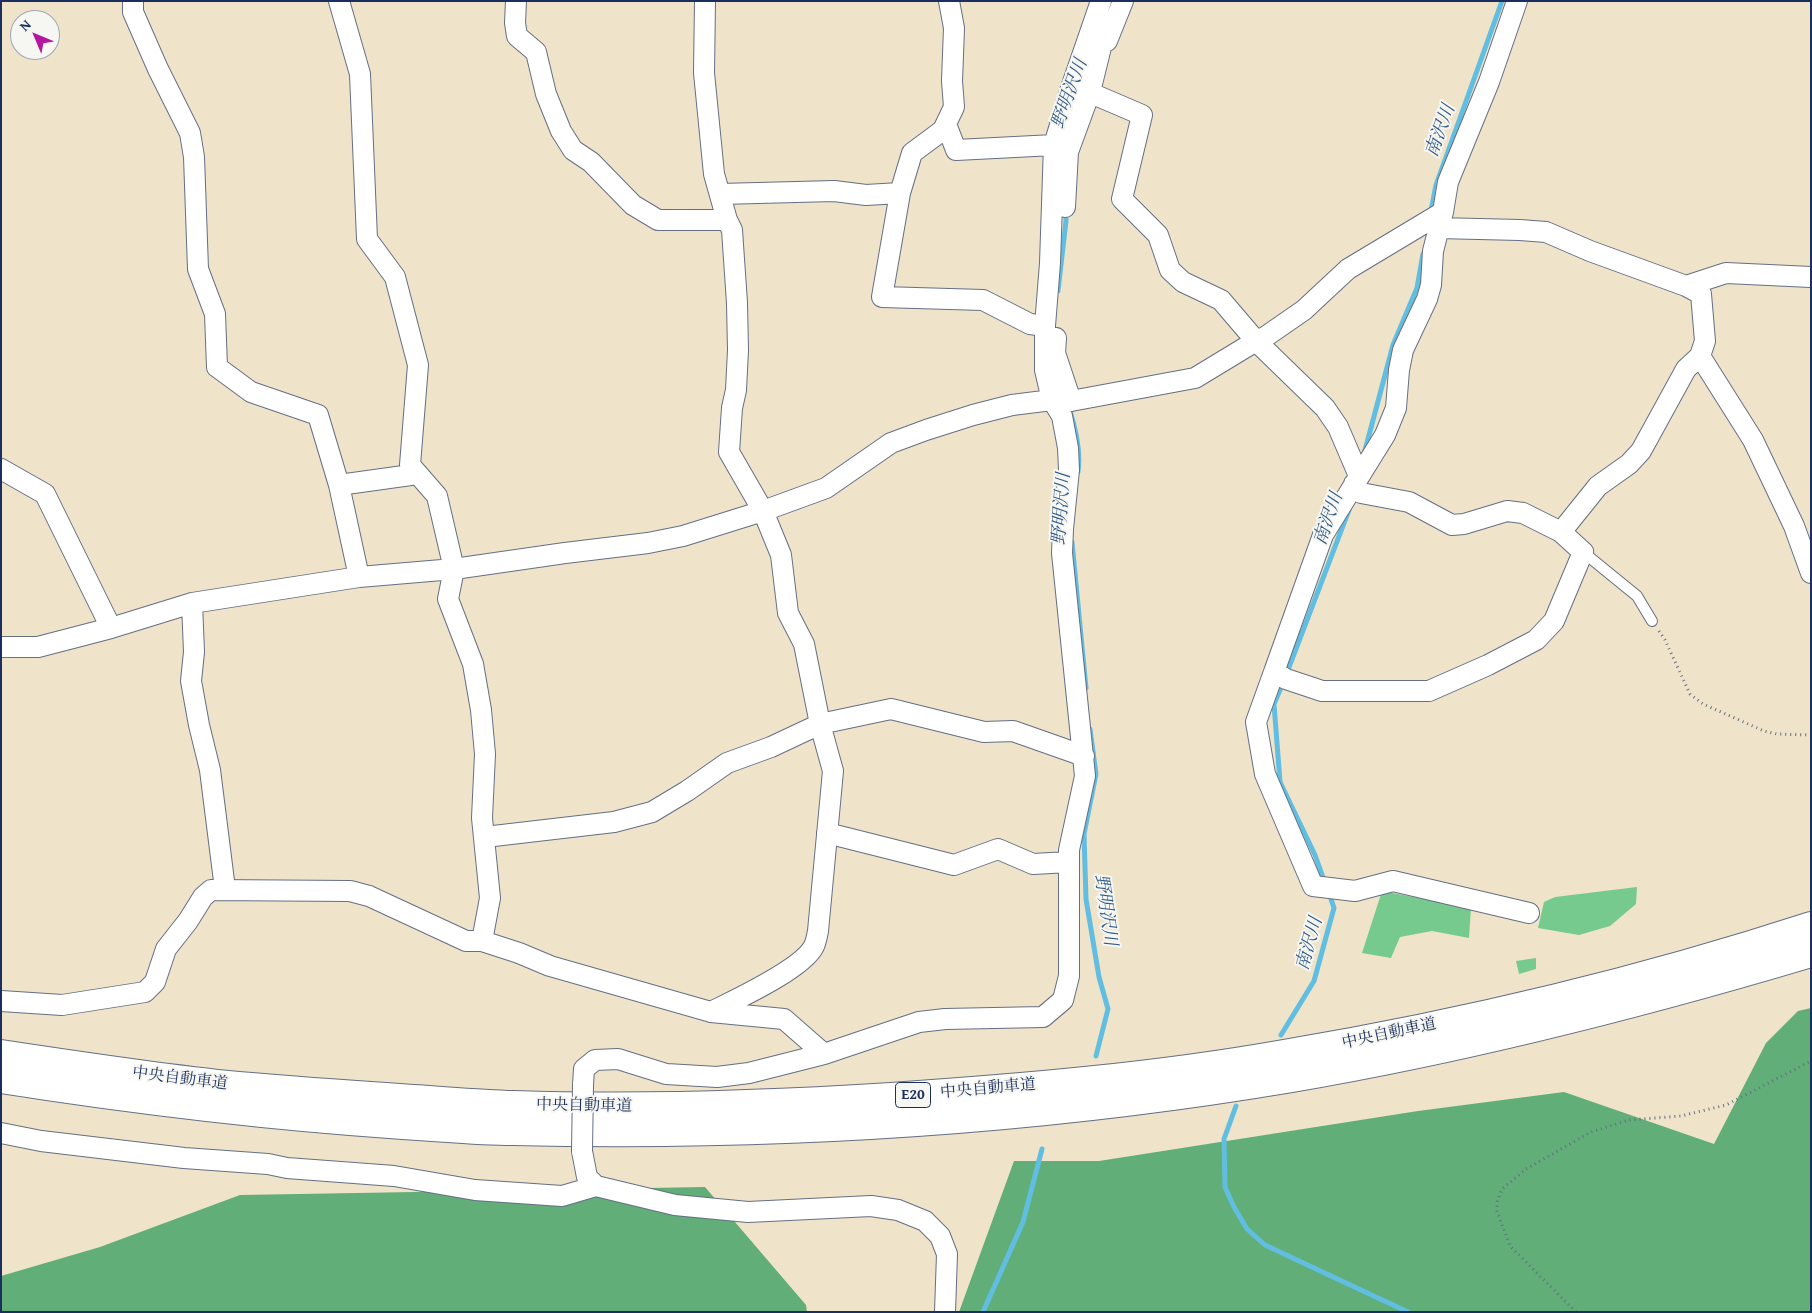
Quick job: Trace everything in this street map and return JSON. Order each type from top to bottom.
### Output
[{"type":"highway","name":"中央自動車道","points":[[1,1054],[235,1086],[510,1105],[662,1107],[807,1102],[957,1092],[1189,1069],[1282,1055],[1374,1038],[1558,998],[1753,945],[1811,926]]},
{"type":"highway","name":"中央自動車道","points":[[1,1079],[113,1097],[231,1110],[350,1121],[509,1131],[661,1132],[921,1122],[1062,1110],[1206,1091],[1359,1066],[1562,1022],[1662,996],[1811,953]]},
{"type":"street","points":[[133,1],[134,12],[190,133],[194,157],[198,269],[214,314],[217,367],[251,392],[318,415],[339,485],[359,577]]},
{"type":"street","points":[[339,1],[360,74],[367,239],[395,277],[418,365],[410,465],[437,496],[454,570],[448,599],[473,664],[481,710],[485,754],[482,818],[490,898],[482,941]]},
{"type":"street","points":[[516,1],[515,23],[517,36],[536,52],[546,94],[561,131],[573,150],[591,162],[633,205],[658,220],[727,220]]},
{"type":"street","points":[[705,1],[704,73],[714,174],[727,220],[732,230],[737,304],[738,350],[736,390],[732,408],[729,452],[763,511],[781,554],[788,613],[804,644],[820,724],[832,771],[818,931],[813,948],[796,965],[771,981],[711,1012]]},
{"type":"street","points":[[949,1],[954,28],[952,81],[954,107],[943,130],[912,153],[900,192],[882,297],[983,300],[1030,324],[1045,326]]},
{"type":"street","points":[[596,1186],[587,1177],[582,1151],[584,1069],[595,1060],[618,1059],[666,1074],[717,1077],[749,1073],[824,1054],[919,1022],[945,1019],[1043,1017],[1063,1000],[1069,976],[1069,850],[1085,776],[1062,553],[1069,470],[1068,448],[1062,416],[1055,353],[1068,152],[1081,88],[1097,36],[1101,1]]},
{"type":"street","points":[[1097,36],[1107,41],[1123,1]]},
{"type":"street","points":[[1517,1],[1489,82],[1448,182],[1433,251],[1431,285],[1427,299],[1403,350],[1399,370],[1396,408],[1385,435],[1323,535],[1256,722],[1266,774],[1314,886],[1355,891],[1393,881],[1529,913]]},
{"type":"street","points":[[1061,400],[1045,370],[1045,326],[1050,263],[1054,145],[1081,88]]},
{"type":"street","points":[[1081,88],[1142,115],[1122,199],[1158,235],[1170,270],[1183,282],[1221,300],[1256,341],[1325,408],[1338,427],[1361,493],[1409,502],[1452,525],[1464,524],[1507,511],[1523,513],[1561,532],[1583,552],[1554,621],[1536,640],[1488,665],[1430,691],[1322,691],[1286,680],[1274,672]]},
{"type":"street","points":[[946,124],[956,150],[1054,145]]},
{"type":"street","points":[[720,194],[834,191],[866,195],[900,192]]},
{"type":"street","points":[[1,647],[38,647],[112,628],[192,603],[359,577],[454,570],[565,553],[648,544],[683,536],[763,511],[826,488],[891,443],[972,415],[1012,405],[1061,400],[1195,378],[1265,337],[1304,310],[1348,269],[1441,220],[1546,232],[1590,251],[1686,286],[1701,294],[1705,341],[1700,356],[1686,369],[1641,451],[1629,464],[1598,486],[1561,532]]},
{"type":"street","points":[[1686,286],[1726,273],[1811,277]]},
{"type":"street","points":[[1700,356],[1754,440],[1794,526],[1811,573]]},
{"type":"street","points":[[1,469],[45,494],[112,628]]},
{"type":"street","points":[[339,485],[418,474]]},
{"type":"street","points":[[192,603],[194,652],[191,681],[210,770],[225,889]]},
{"type":"street","points":[[485,837],[614,822],[652,812],[687,791],[727,763],[771,747],[820,724],[890,709],[984,732],[1013,731],[1084,756]]},
{"type":"street","points":[[827,833],[954,864],[998,850],[1033,864],[1069,862]]},
{"type":"street","points":[[1,1001],[62,1005],[145,992],[155,982],[166,949],[188,921],[203,897],[211,890],[350,891],[369,896],[466,941],[482,941],[519,953],[550,966],[711,1012],[784,1020],[824,1054]]},
{"type":"street","points":[[1,1133],[184,1158],[394,1176],[475,1190],[562,1196],[596,1186],[675,1205],[748,1212],[871,1206],[898,1210],[925,1221],[940,1236],[947,1254],[945,1312]]},
{"type":"lane","points":[[1583,552],[1637,596],[1652,621]]},
{"type":"path","points":[[1652,621],[1665,640],[1690,694],[1703,704],[1764,731],[1777,734],[1811,735]]},
{"type":"path","points":[[1576,1312],[1510,1246],[1497,1211],[1497,1202],[1502,1189],[1526,1169],[1590,1132],[1629,1120],[1681,1116],[1726,1105],[1811,1061]]},
{"type":"green space","points":[[1637,887],[1636,904],[1610,926],[1579,935],[1538,928],[1544,902],[1555,897]]},
{"type":"green space","points":[[1382,891],[1471,908],[1469,938],[1432,931],[1400,937],[1391,958],[1362,953]]},
{"type":"green space","points":[[1536,958],[1536,969],[1519,974],[1516,961]]},
{"type":"green space","points":[[1811,1008],[1811,1312],[959,1312],[1014,1161],[1099,1161],[1418,1111],[1564,1092],[1714,1144],[1766,1043],[1798,1011]]},
{"type":"green space","points":[[705,1187],[806,1305],[807,1312],[1,1312],[1,1276],[100,1247],[240,1195]]},
{"type":"waterway","name":"南沢川","points":[[1431,211],[1436,185],[1502,1]]},
{"type":"waterway","name":"野明沢川","points":[[1058,291],[1066,210]]},
{"type":"waterway","name":"南沢川","points":[[1364,454],[1393,345],[1417,288],[1423,254]]},
{"type":"waterway","name":"野明沢川","points":[[1070,411],[1077,441],[1078,472]]},
{"type":"waterway","name":"南沢川","points":[[1286,675],[1349,510]]},
{"type":"waterway","name":"野明沢川","points":[[1072,542],[1086,688]]},
{"type":"waterway","name":"南沢川","points":[[1283,683],[1274,704],[1280,782],[1315,855],[1325,883]]},
{"type":"waterway","name":"野明沢川","points":[[1090,729],[1096,774],[1084,834],[1086,899],[1099,977],[1108,1009],[1096,1056]]},
{"type":"waterway","name":"南沢川","points":[[1281,1035],[1314,981],[1334,908],[1329,893]]},
{"type":"waterway","name":"南沢川","points":[[1236,1106],[1224,1139],[1225,1187],[1247,1229],[1265,1245],[1408,1312]]},
{"type":"waterway","name":"野明沢川","points":[[983,1312],[1023,1222],[1042,1149]]}]
